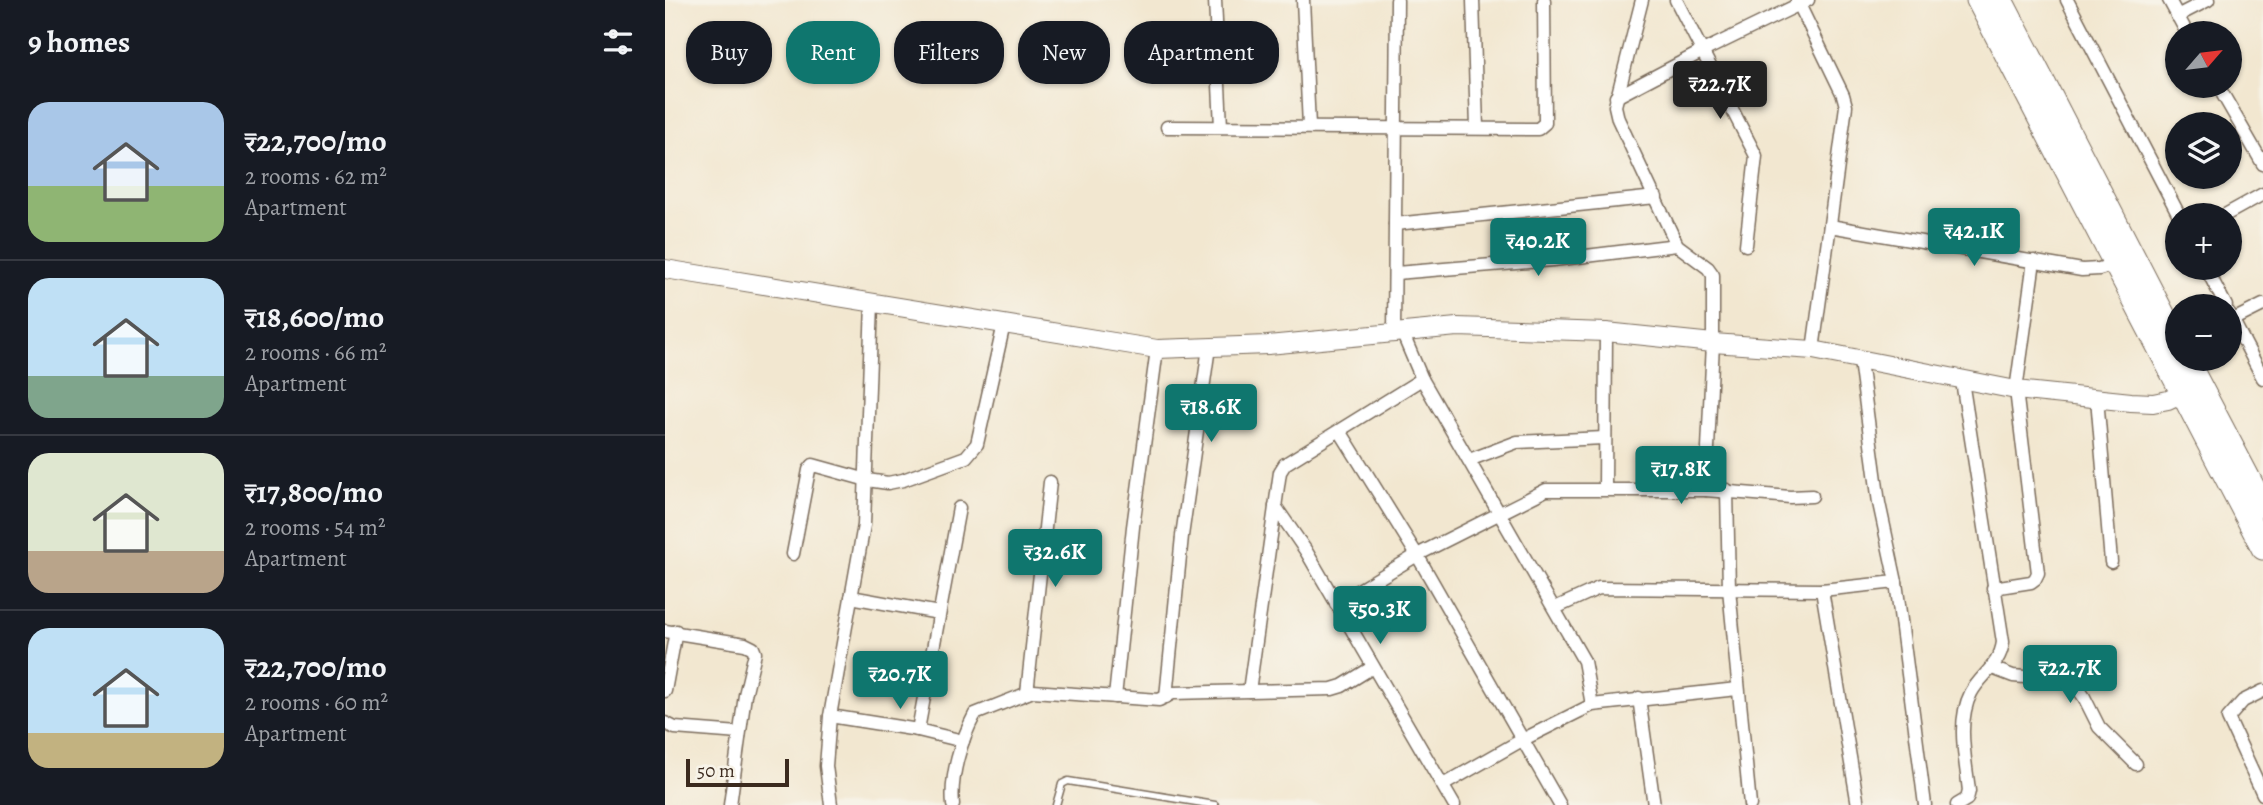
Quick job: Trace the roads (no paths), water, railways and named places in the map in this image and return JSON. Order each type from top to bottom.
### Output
[{"type":"highway","points":[[1978,0],[2115,264],[2263,506]]},
{"type":"highway","points":[[2001,0],[2165,318]]},
{"type":"highway","points":[[2188,371],[2191,390],[2263,548]]},
{"type":"street","points":[[1215,0],[1221,127]]},
{"type":"street","points":[[1303,0],[1309,126]]},
{"type":"street","points":[[1397,0],[1395,224],[1398,333],[1587,668],[1592,705]]},
{"type":"street","points":[[1473,0],[1477,128]]},
{"type":"street","points":[[1167,127],[1538,129],[1543,126],[1544,0]]},
{"type":"street","points":[[1642,0],[1615,106],[1618,119],[1677,245],[1711,271],[1714,280],[1706,490]]},
{"type":"street","points":[[1676,0],[1756,156],[1746,245]]},
{"type":"street","points":[[2067,0],[2173,203]]},
{"type":"street","points":[[2169,0],[2180,21]]},
{"type":"street","points":[[2177,16],[2208,0]]},
{"type":"street","points":[[1616,97],[1801,2],[1846,101],[1813,350]]},
{"type":"street","points":[[2225,98],[2263,164]]},
{"type":"street","points":[[2242,206],[2263,194]]},
{"type":"street","points":[[1395,224],[1656,197]]},
{"type":"street","points":[[1830,226],[2081,270],[2099,269],[2115,264]]},
{"type":"street","points":[[1396,273],[1553,260],[1677,245]]},
{"type":"street","points":[[1993,588],[2031,582],[2038,573],[2016,390],[2034,261]]},
{"type":"street","points":[[665,270],[1157,349],[1268,345],[1457,327],[1606,332],[1813,350],[2016,390],[2153,403],[2191,390]]},
{"type":"street","points":[[831,805],[826,766],[830,716],[864,525],[872,303]]},
{"type":"street","points":[[2242,312],[2263,305]]},
{"type":"street","points":[[793,554],[811,467],[816,465],[867,480],[895,482],[971,453],[977,444],[1005,324]]},
{"type":"street","points":[[1605,488],[1606,332]]},
{"type":"street","points":[[2242,337],[2263,378]]},
{"type":"street","points":[[1166,697],[1182,536],[1209,347]]},
{"type":"street","points":[[1115,697],[1133,527],[1157,349]]},
{"type":"street","points":[[1860,360],[1879,503],[1896,582],[1925,805]]},
{"type":"street","points":[[1249,691],[1280,472],[1285,464],[1422,379]]},
{"type":"street","points":[[1957,805],[1966,799],[1969,791],[1964,716],[1971,692],[1992,668],[2000,655],[2003,642],[1962,380]]},
{"type":"street","points":[[2097,398],[2112,562]]},
{"type":"street","points":[[1340,431],[1417,555],[1560,805]]},
{"type":"street","points":[[1469,460],[1517,442],[1604,438]]},
{"type":"street","points":[[1027,693],[1050,482]]},
{"type":"street","points":[[1336,604],[1417,555],[1546,490],[1727,490],[1790,497],[1812,496]]},
{"type":"street","points":[[1727,490],[1729,590],[1750,805]]},
{"type":"street","points":[[1275,506],[1306,551],[1454,805]]},
{"type":"street","points":[[918,730],[960,509]]},
{"type":"street","points":[[1555,608],[1599,588],[1822,590],[1896,582]]},
{"type":"street","points":[[1822,590],[1858,805]]},
{"type":"street","points":[[851,597],[939,613]]},
{"type":"street","points":[[665,691],[670,631],[745,644],[753,648],[755,661],[745,695],[730,805]]},
{"type":"street","points":[[953,805],[952,792],[963,741],[977,712],[1033,691],[1159,700],[1173,693],[1337,688],[1373,667]]},
{"type":"street","points":[[1992,668],[2009,676],[2073,681],[2099,727],[2136,764]]},
{"type":"street","points":[[1443,785],[1522,740],[1592,705],[1737,689]]},
{"type":"street","points":[[2263,691],[2236,707],[2228,720],[2263,794]]},
{"type":"street","points":[[1639,698],[1654,805]]},
{"type":"street","points":[[830,716],[918,730],[963,741]]},
{"type":"street","points":[[665,723],[675,728],[739,733]]},
{"type":"lane","points":[[1056,805],[1062,784],[1068,781],[1215,805]]}]
